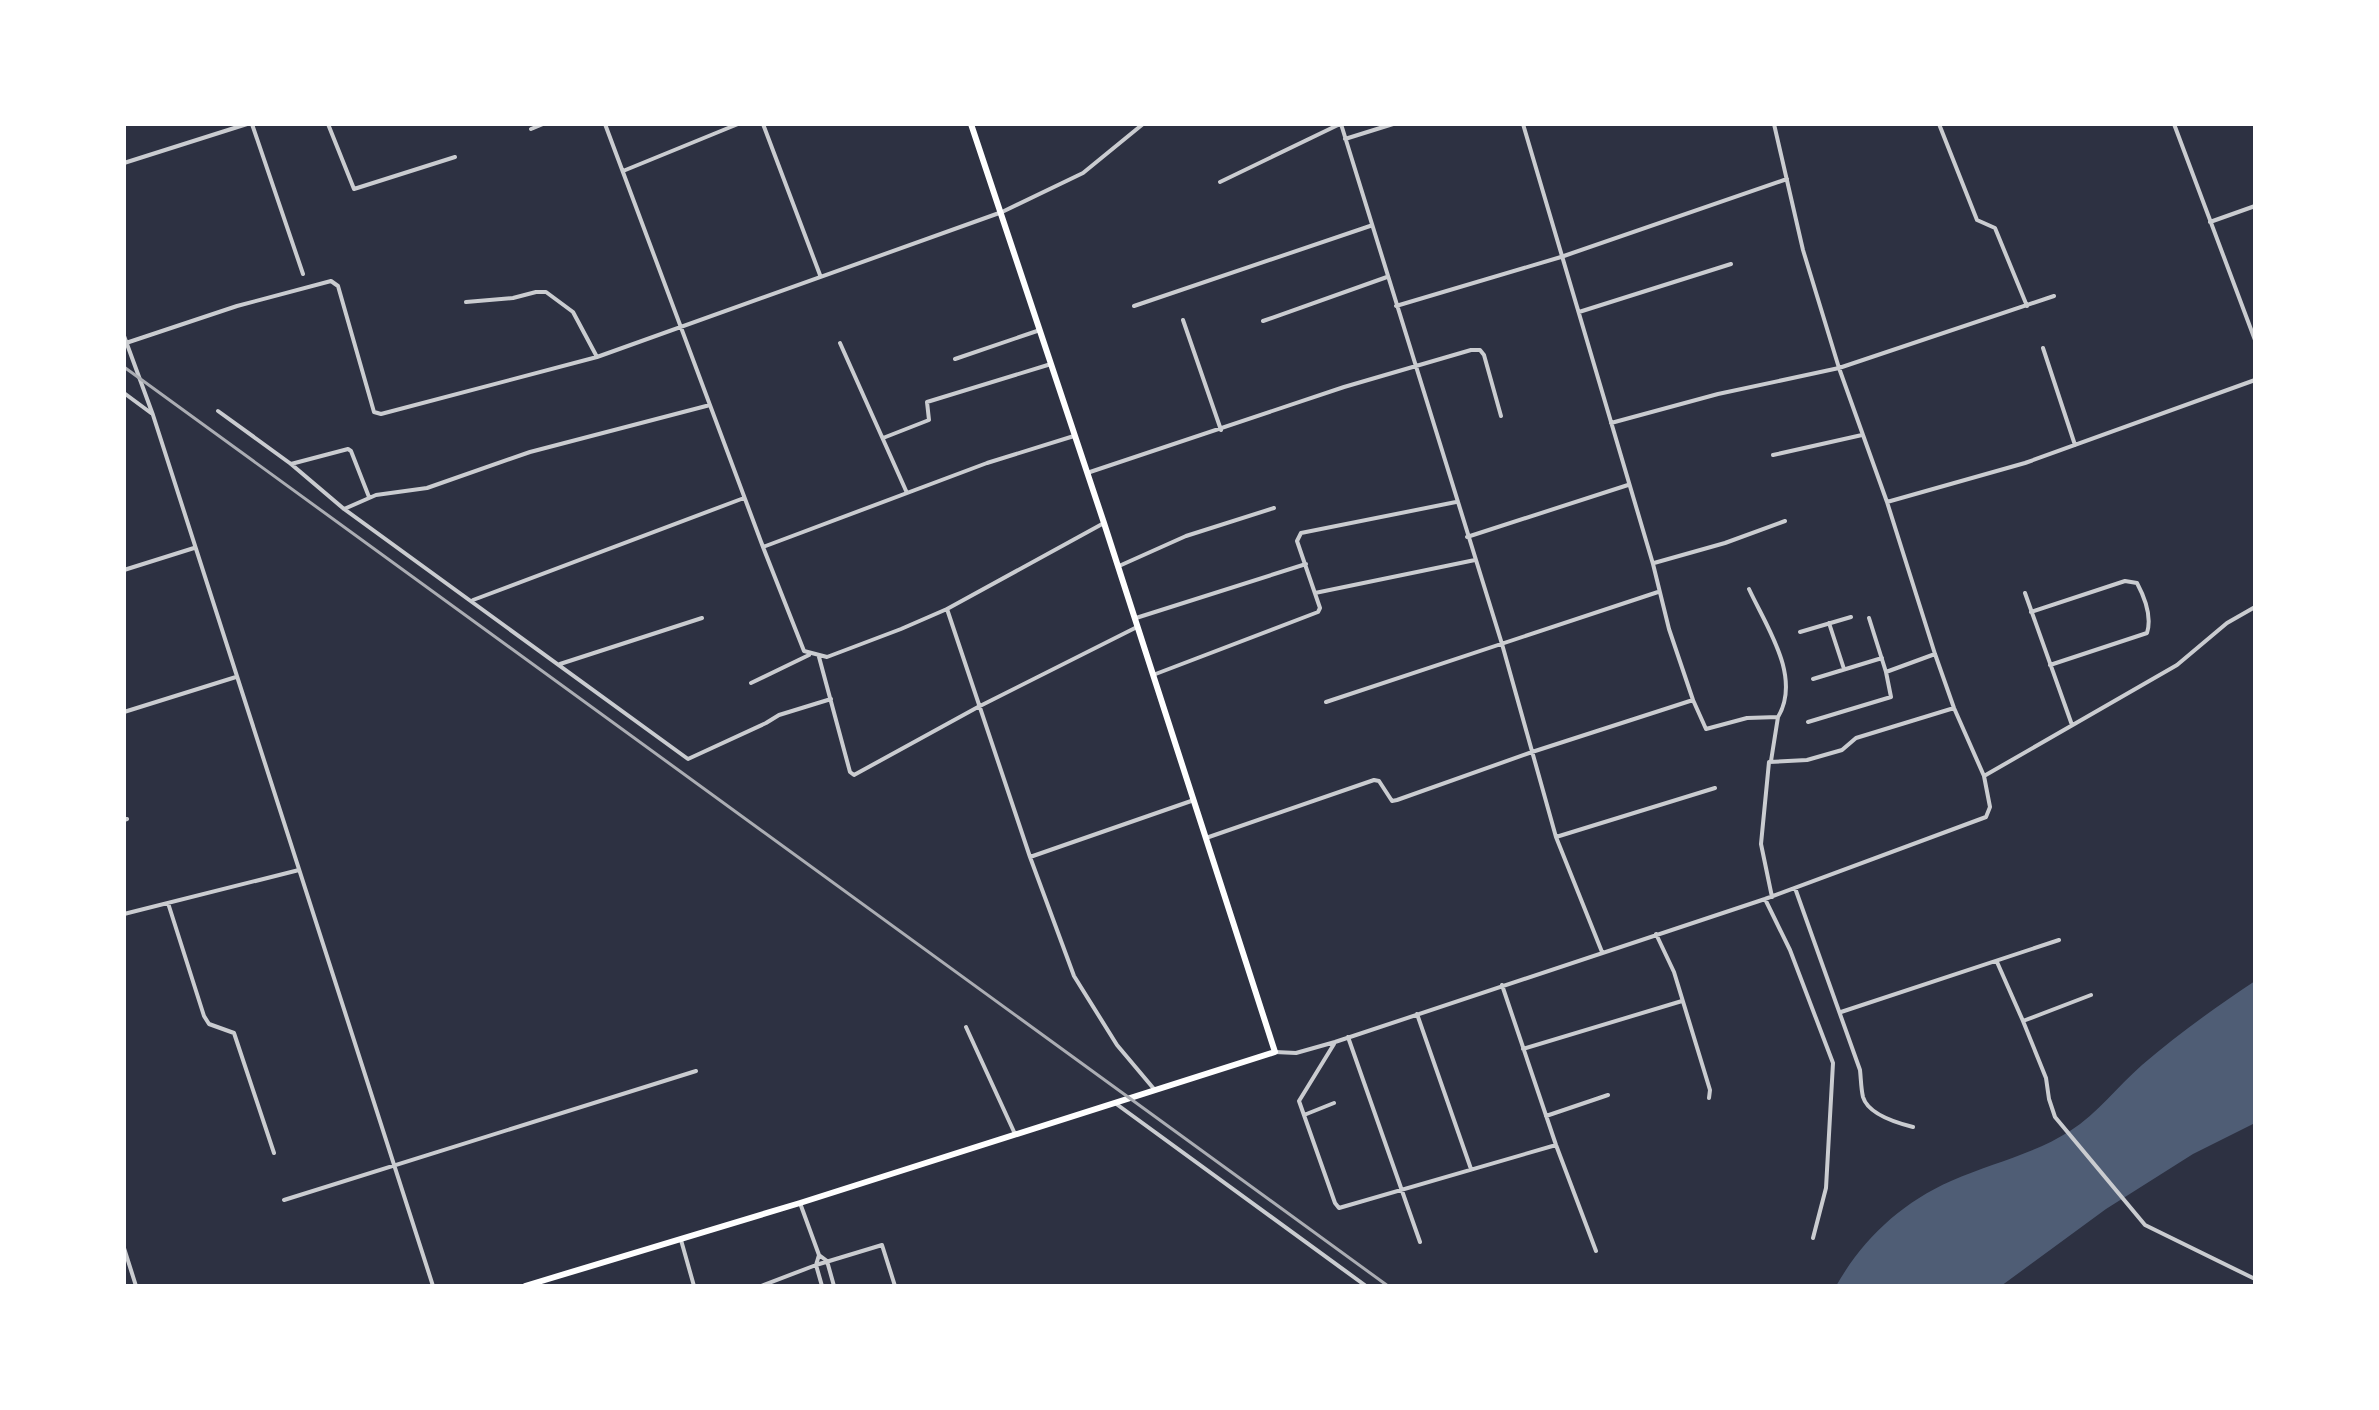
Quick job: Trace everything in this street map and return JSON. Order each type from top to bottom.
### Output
[{"type":"main road","points":[[525,1286],[800,1203],[1275,1052],[971,124]]},
{"type":"street","points":[[124,163],[249,124],[303,274]]},
{"type":"street","points":[[328,124],[354,189],[455,157]]},
{"type":"street","points":[[531,129],[543,124]]},
{"type":"street","points":[[605,124],[800,644],[809,655]]},
{"type":"street","points":[[623,171],[738,124]]},
{"type":"street","points":[[763,124],[820,275]]},
{"type":"street","points":[[126,343],[326,281],[338,286],[374,412],[378,415],[597,357],[1002,212],[1083,173],[1143,124]]},
{"type":"street","points":[[1220,182],[1341,124],[1502,644],[1556,837],[1602,952]]},
{"type":"street","points":[[1345,139],[1393,124]]},
{"type":"street","points":[[1523,124],[1693,700],[1706,729],[1747,718],[1778,717]]},
{"type":"street","points":[[1275,1052],[1296,1053],[1335,1042],[1772,897],[1986,817],[1990,807],[1984,776],[1954,708],[1887,502],[1839,368],[1803,250],[1774,124]]},
{"type":"street","points":[[1939,124],[1977,220],[1995,228],[2027,306]]},
{"type":"street","points":[[2174,124],[2255,340]]},
{"type":"street","points":[[1396,306],[1561,257],[1787,179]]},
{"type":"street","points":[[2210,222],[2255,206]]},
{"type":"street","points":[[1134,306],[1371,226]]},
{"type":"street","points":[[1579,312],[1731,264]]},
{"type":"street","points":[[1263,321],[1387,277]]},
{"type":"street","points":[[466,302],[546,292],[573,312],[597,357]]},
{"type":"street","points":[[1611,423],[1718,394],[1839,368],[2054,296]]},
{"type":"street","points":[[1183,320],[1221,430]]},
{"type":"street","points":[[955,359],[1040,330]]},
{"type":"street","points":[[124,336],[153,415],[433,1286]]},
{"type":"street","points":[[840,343],[907,493]]},
{"type":"street","points":[[2043,348],[2075,445]]},
{"type":"street","points":[[1087,473],[1414,365],[1471,350],[1480,350],[1484,355],[1501,416]]},
{"type":"street","points":[[883,438],[929,420],[927,402],[1051,364]]},
{"type":"street","points":[[1887,502],[2025,463],[2255,380]]},
{"type":"street","points":[[124,393],[153,415]]},
{"type":"street","points":[[344,509],[369,497],[431,487],[530,452],[710,405]]},
{"type":"street","points":[[218,411],[291,464],[344,509],[688,759],[779,715],[831,699]]},
{"type":"street","points":[[1773,455],[1862,435]]},
{"type":"street","points":[[763,547],[987,463],[1074,436]]},
{"type":"street","points":[[291,464],[348,449],[369,497]]},
{"type":"street","points":[[1467,537],[1628,485]]},
{"type":"street","points":[[473,600],[744,498]]},
{"type":"street","points":[[1153,675],[1318,612],[1320,608],[1297,541],[1301,533],[1456,502]]},
{"type":"street","points":[[1117,566],[1186,536],[1274,508]]},
{"type":"street","points":[[1653,564],[1785,521]]},
{"type":"street","points":[[751,683],[809,655],[836,654],[947,609],[1104,523]]},
{"type":"street","points":[[124,570],[195,548]]},
{"type":"street","points":[[1315,593],[1475,560]]},
{"type":"street","points":[[1134,618],[1306,564]]},
{"type":"street","points":[[2031,612],[2125,581],[2137,583],[2141,590],[2149,619],[2147,633],[2050,665]]},
{"type":"street","points":[[1749,589],[1786,675],[1785,699],[1768,765],[1763,807],[1761,844],[1772,897]]},
{"type":"street","points":[[1326,702],[1659,592]]},
{"type":"street","points":[[2025,593],[2072,725]]},
{"type":"street","points":[[1984,776],[2177,665],[2227,623],[2255,607]]},
{"type":"street","points":[[947,609],[978,707],[1074,976],[1117,1045],[1154,1089]]},
{"type":"street","points":[[1800,632],[1851,617]]},
{"type":"street","points":[[560,664],[702,618]]},
{"type":"street","points":[[1808,722],[1891,697],[1869,618]]},
{"type":"street","points":[[1829,623],[1844,669]]},
{"type":"street","points":[[819,657],[850,772],[854,775],[978,707],[1137,627]]},
{"type":"street","points":[[1886,672],[1935,654]]},
{"type":"street","points":[[1813,679],[1882,658]]},
{"type":"street","points":[[124,712],[236,677]]},
{"type":"street","points":[[1206,838],[1374,780],[1379,781],[1393,801],[1693,700]]},
{"type":"street","points":[[1771,761],[1807,760],[1842,750],[1856,738],[1954,708]]},
{"type":"street","points":[[1556,837],[1715,788]]},
{"type":"street","points":[[1030,857],[1194,800]]},
{"type":"street","points":[[124,914],[299,870]]},
{"type":"street","points":[[1795,888],[1860,1070],[1863,1097],[1867,1104],[1896,1122],[1913,1127]]},
{"type":"street","points":[[1765,899],[1790,950],[1833,1063],[1826,1188],[1813,1238]]},
{"type":"street","points":[[168,903],[204,1016],[209,1024],[234,1033],[274,1153]]},
{"type":"street","points":[[1656,934],[1674,972],[1710,1090],[1709,1098]]},
{"type":"street","points":[[1841,1012],[2059,940]]},
{"type":"street","points":[[1997,962],[2046,1078],[2055,1117],[2145,1225],[2255,1279]]},
{"type":"street","points":[[1502,985],[1596,1251]]},
{"type":"street","points":[[2023,1021],[2091,995]]},
{"type":"street","points":[[1523,1049],[1683,1001]]},
{"type":"street","points":[[1417,1014],[1471,1169]]},
{"type":"street","points":[[966,1027],[1015,1134]]},
{"type":"street","points":[[1348,1037],[1420,1242]]},
{"type":"street","points":[[1335,1042],[1300,1096],[1336,1206],[1343,1208],[1556,1145]]},
{"type":"street","points":[[284,1200],[696,1071]]},
{"type":"street","points":[[1546,1116],[1608,1095]]},
{"type":"street","points":[[1113,1102],[1366,1286]]},
{"type":"street","points":[[1304,1115],[1334,1103]]},
{"type":"street","points":[[800,1203],[819,1255],[827,1261],[834,1286]]},
{"type":"street","points":[[681,1240],[694,1286]]},
{"type":"street","points":[[761,1286],[827,1261],[882,1245],[895,1286]]},
{"type":"street","points":[[124,1248],[136,1286]]},
{"type":"street","points":[[819,1255],[816,1265],[822,1286]]},
{"type":"water","points":[[2255,981],[2255,1123],[2193,1154],[2106,1209],[2001,1286],[1836,1286],[1858,1253],[1900,1211],[1951,1181],[2026,1153],[2070,1131],[2156,1054]]},
{"type":"railway","points":[[124,367],[1388,1286]]}]
